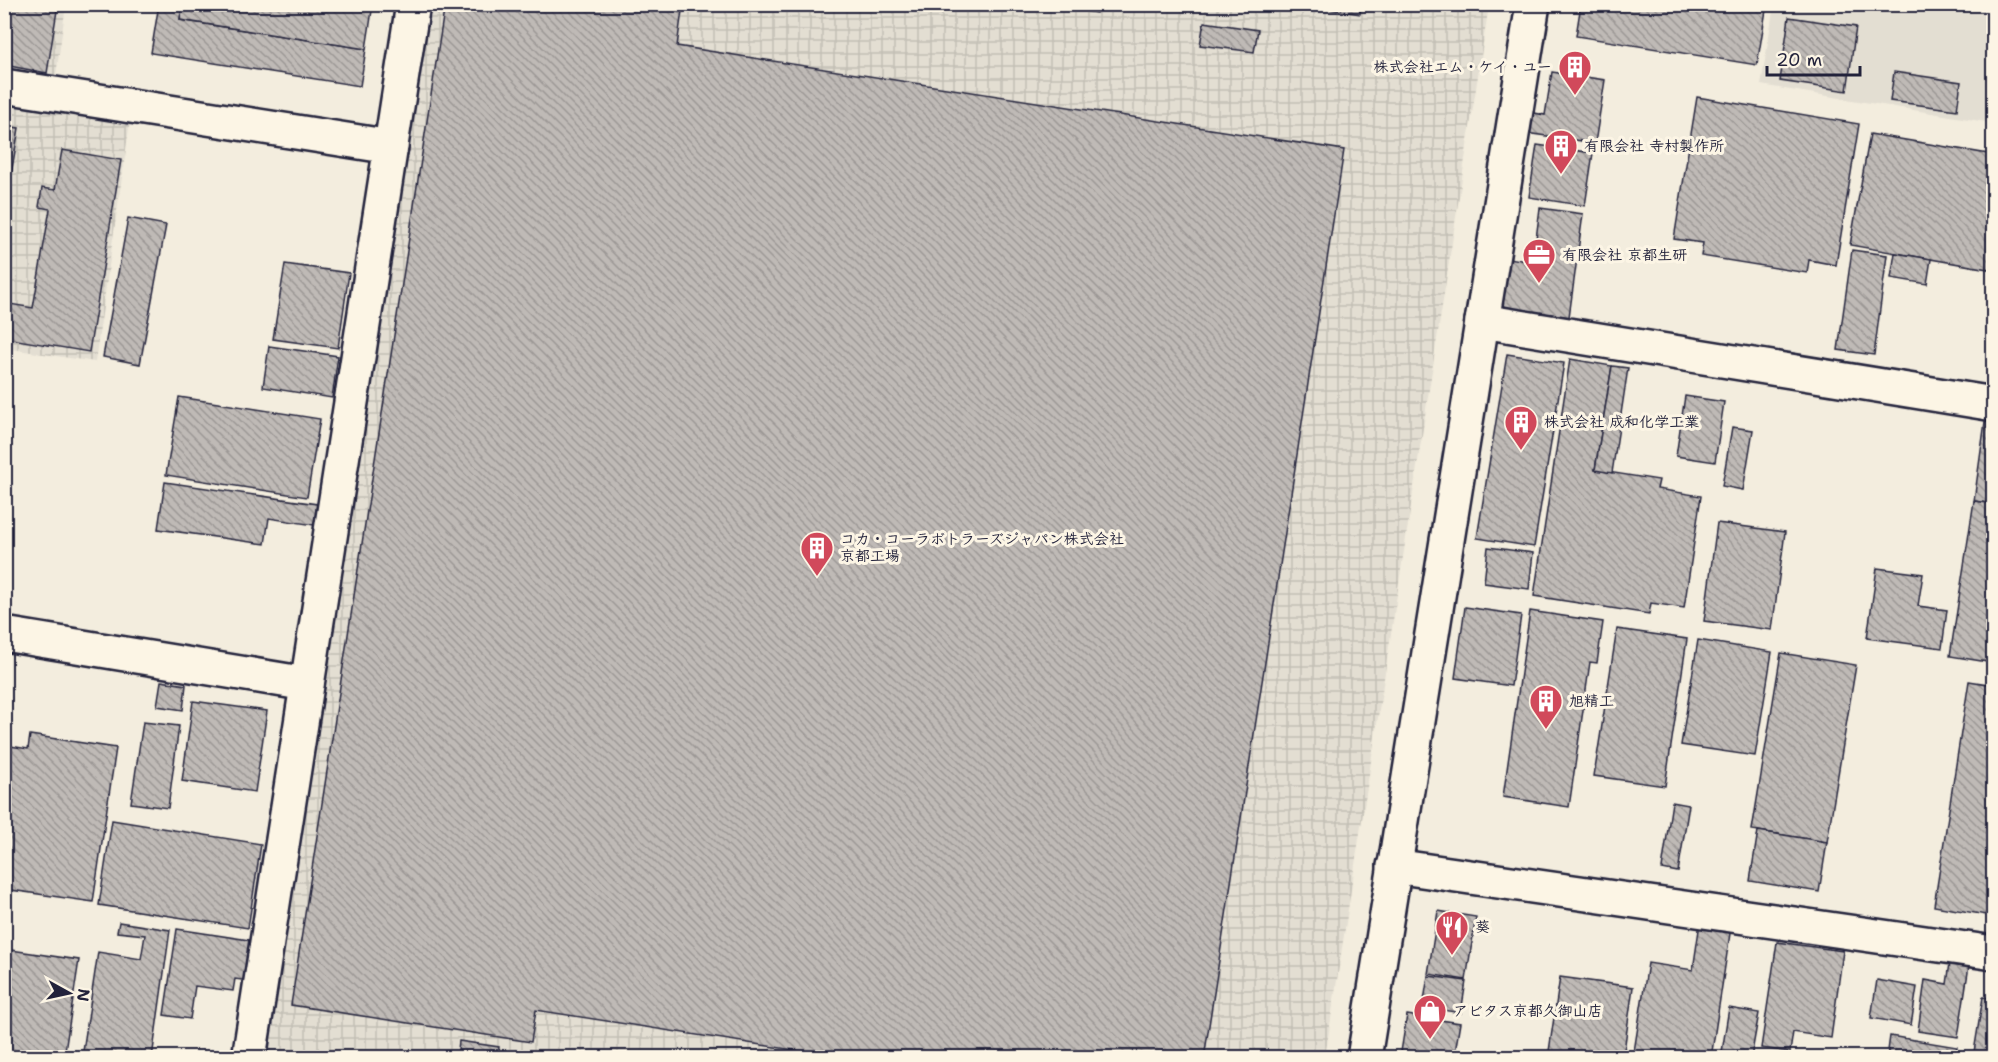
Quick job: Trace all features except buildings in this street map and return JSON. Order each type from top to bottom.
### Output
[{"type":"street","points":[[249,1058],[413,4]]},
{"type":"street","points":[[1364,1058],[1533,4]]},
{"type":"street","points":[[4,86],[391,147]]},
{"type":"street","points":[[1482,321],[1994,404]]},
{"type":"street","points":[[4,634],[307,684]]},
{"type":"street","points":[[1394,866],[1994,953]]},
{"type":"shaded area","points":[[4,5],[66,5],[55,82],[5,74]]},
{"type":"shaded area","name":"コカ・コーラボトラーズジャパン株式会社 京都工場","points":[[431,5],[1489,5],[1325,1057],[267,1058]]},
{"type":"shaded area","points":[[1774,5],[1993,5],[1993,123],[1761,85]]},
{"type":"shaded area","points":[[5,97],[131,115],[95,362],[5,348]]},
{"type":"place","name":"株式会社エム・ケイ・ユー","points":[[1575,96]]},
{"type":"place","name":"有限会社 寺村製作所","points":[[1561,175]]},
{"type":"place","name":"有限会社 京都生研","points":[[1539,284]]},
{"type":"place","name":"株式会社 成和化学工業","points":[[1521,451]]},
{"type":"place","name":"コカ・コーラボトラーズジャパン株式会社 京都工場","points":[[817,577]]},
{"type":"place","name":"旭精工","points":[[1546,730]]},
{"type":"place","name":"葵","points":[[1452,956]]},
{"type":"place","name":"アビタス京都久御山店","points":[[1430,1040]]}]
